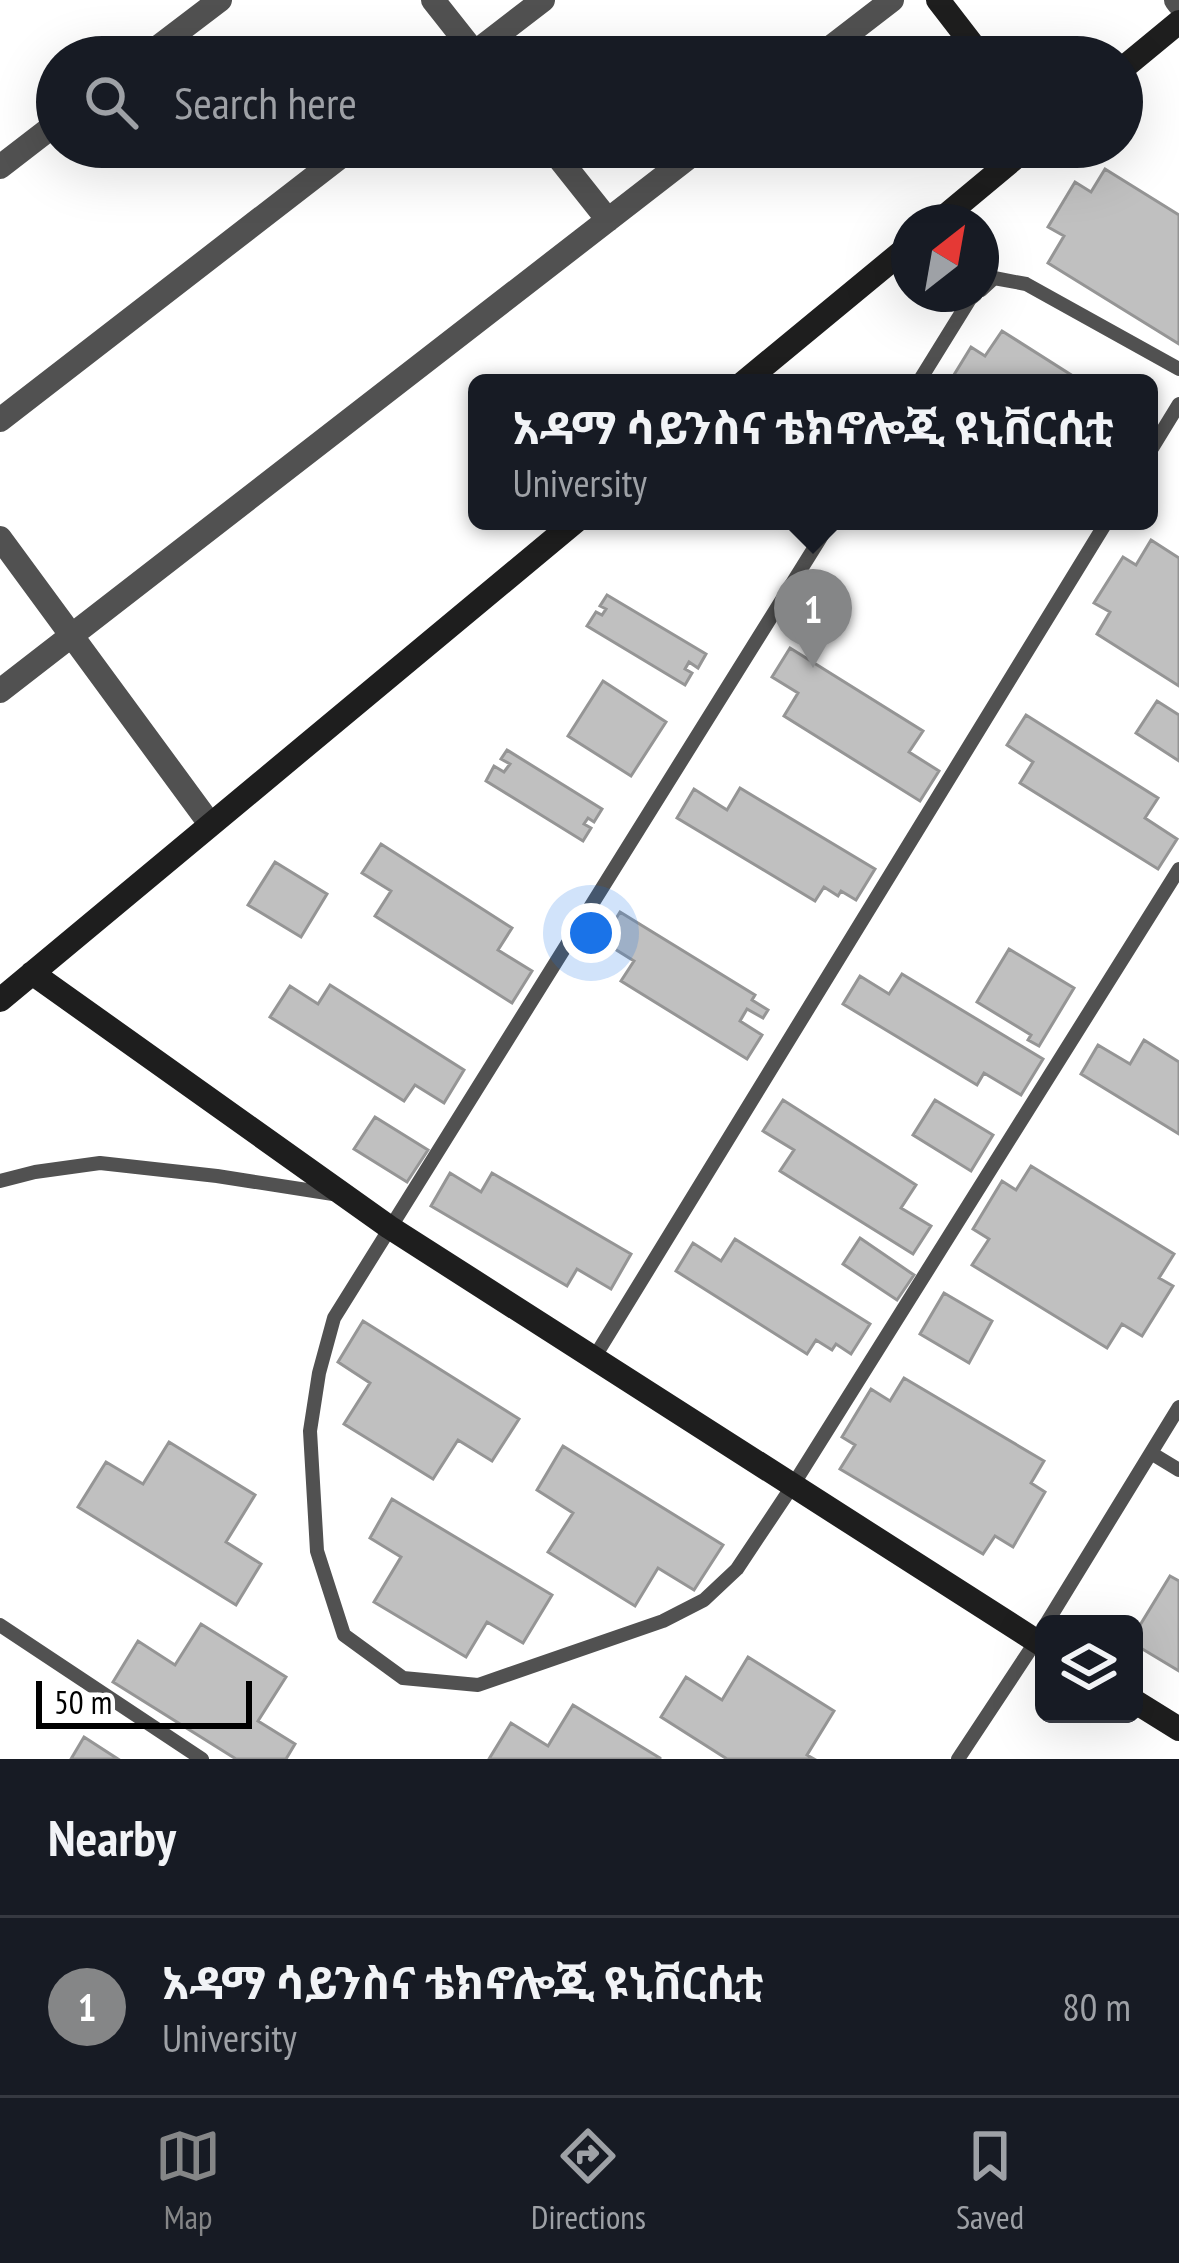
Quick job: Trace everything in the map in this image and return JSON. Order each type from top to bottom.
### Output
[{"type":"street","points":[[173,36],[220,0]]},
{"type":"street","points":[[433,0],[459,36]]},
{"type":"street","points":[[498,36],[542,0]]},
{"type":"street","points":[[845,36],[892,0]]},
{"type":"street","points":[[938,0],[966,36]]},
{"type":"street","points":[[1143,52],[1179,22]]},
{"type":"street","points":[[0,167],[36,139]]},
{"type":"street","points":[[0,420],[326,168]]},
{"type":"street","points":[[567,168],[608,220]]},
{"type":"street","points":[[0,691],[675,168]]},
{"type":"street","points":[[960,204],[1003,168]]},
{"type":"street","points":[[754,374],[891,261]]},
{"type":"street","points":[[0,1000],[565,530]]},
{"type":"street","points":[[0,538],[210,824]]},
{"type":"street","points":[[32,973],[388,1227],[793,1486],[1035,1630]]},
{"type":"street","points":[[1143,1707],[1179,1729]]},
{"type":"lane","points":[[999,279],[1026,284],[1179,369]]},
{"type":"lane","points":[[924,374],[962,312]]},
{"type":"lane","points":[[1158,438],[1179,404]]},
{"type":"lane","points":[[825,530],[334,1318],[310,1431],[317,1551],[344,1635],[404,1678],[478,1685],[663,1621],[704,1600],[737,1569],[793,1486],[1179,869]]},
{"type":"lane","points":[[594,1358],[1101,530]]},
{"type":"lane","points":[[0,1181],[100,1163],[344,1196]]},
{"type":"lane","points":[[1055,1615],[1179,1407]]},
{"type":"lane","points":[[1150,1453],[1179,1470]]},
{"type":"lane","points":[[0,1625],[202,1759]]},
{"type":"lane","points":[[958,1759],[1035,1647]]},
{"type":"building","points":[[1105,169],[1179,215],[1179,344],[1048,263],[1064,236],[1048,227],[1075,182],[1091,192]]},
{"type":"building","points":[[1002,331],[1070,374],[954,374],[971,347],[985,356]]},
{"type":"building","points":[[1151,540],[1179,558],[1179,686],[1097,634],[1110,612],[1094,603],[1123,557],[1136,565]]},
{"type":"building","points":[[607,595],[706,654],[698,668],[689,662],[685,669],[692,673],[685,685],[587,626],[596,612],[602,615],[606,609],[600,606]]},
{"type":"building","points":[[790,648],[923,731],[909,752],[939,771],[920,801],[784,716],[798,693],[772,677]]},
{"type":"building","points":[[603,681],[666,722],[631,776],[568,736]]},
{"type":"building","points":[[1157,701],[1179,715],[1179,761],[1136,733]]},
{"type":"building","points":[[1026,715],[1158,798],[1145,818],[1177,839],[1158,869],[1020,783],[1033,762],[1007,745]]},
{"type":"building","points":[[507,750],[602,809],[594,822],[588,818],[584,824],[591,828],[583,841],[486,781],[494,766],[504,772],[510,764],[501,759]]},
{"type":"building","points":[[740,788],[875,869],[856,900],[824,887],[815,901],[677,818],[694,789],[727,810]]},
{"type":"building","points":[[381,844],[512,928],[498,950],[532,971],[512,1003],[375,916],[391,891],[362,873]]},
{"type":"building","points":[[275,862],[327,894],[301,937],[248,905]]},
{"type":"building","points":[[620,912],[755,995],[752,1000],[768,1010],[763,1018],[747,1009],[740,1021],[762,1035],[747,1059],[621,981],[634,961],[602,941]]},
{"type":"building","points":[[1009,949],[1074,988],[1039,1046],[1028,1040],[1031,1035],[977,1002]]},
{"type":"building","points":[[902,974],[1043,1059],[1021,1095],[984,1073],[977,1085],[843,1004],[860,976],[889,994]]},
{"type":"building","points":[[330,985],[464,1070],[444,1103],[415,1085],[404,1101],[270,1017],[290,986],[318,1004]]},
{"type":"building","points":[[1144,1040],[1179,1062],[1179,1134],[1081,1074],[1098,1045],[1130,1064]]},
{"type":"building","points":[[783,1100],[916,1185],[901,1208],[931,1226],[913,1254],[780,1171],[794,1150],[763,1131]]},
{"type":"building","points":[[935,1100],[993,1135],[971,1171],[913,1135]]},
{"type":"building","points":[[375,1117],[428,1150],[407,1182],[354,1149]]},
{"type":"building","points":[[1031,1166],[1174,1254],[1159,1278],[1173,1286],[1142,1336],[1122,1324],[1107,1348],[972,1265],[989,1239],[973,1229],[1002,1181],[1016,1190]]},
{"type":"building","points":[[450,1173],[481,1192],[492,1173],[631,1254],[611,1289],[577,1269],[567,1286],[431,1206]]},
{"type":"building","points":[[860,1238],[914,1275],[897,1300],[843,1264]]},
{"type":"building","points":[[735,1239],[870,1324],[851,1354],[836,1344],[832,1350],[816,1340],[807,1354],[676,1271],[693,1243],[721,1261]]},
{"type":"building","points":[[944,1293],[992,1321],[969,1363],[920,1334]]},
{"type":"building","points":[[363,1321],[519,1419],[492,1461],[458,1440],[433,1479],[344,1424],[370,1383],[338,1362]]},
{"type":"building","points":[[904,1378],[1044,1461],[1031,1483],[1045,1492],[1013,1547],[995,1536],[983,1554],[840,1469],[855,1445],[842,1437],[871,1389],[890,1401]]},
{"type":"building","points":[[169,1442],[255,1495],[226,1542],[261,1564],[236,1605],[78,1507],[106,1462],[143,1484]]},
{"type":"building","points":[[563,1446],[723,1545],[694,1590],[658,1568],[635,1606],[548,1552],[573,1513],[537,1490]]},
{"type":"building","points":[[392,1499],[552,1595],[523,1643],[487,1622],[466,1657],[374,1602],[401,1557],[370,1538]]},
{"type":"building","points":[[1170,1576],[1179,1581],[1179,1671],[1143,1649],[1143,1620]]},
{"type":"building","points":[[201,1624],[286,1677],[258,1721],[295,1744],[286,1759],[236,1759],[113,1682],[138,1641],[175,1665]]},
{"type":"building","points":[[748,1657],[834,1711],[807,1755],[814,1759],[727,1759],[661,1717],[686,1677],[722,1700]]},
{"type":"building","points":[[573,1705],[660,1759],[489,1759],[511,1723],[548,1746]]},
{"type":"building","points":[[84,1737],[118,1759],[71,1759]]},
{"type":"place","name":"አዳማ ሳይንስና ቴክኖሎጂ ዩኒቨርሲቲ","points":[[813,668]]}]
